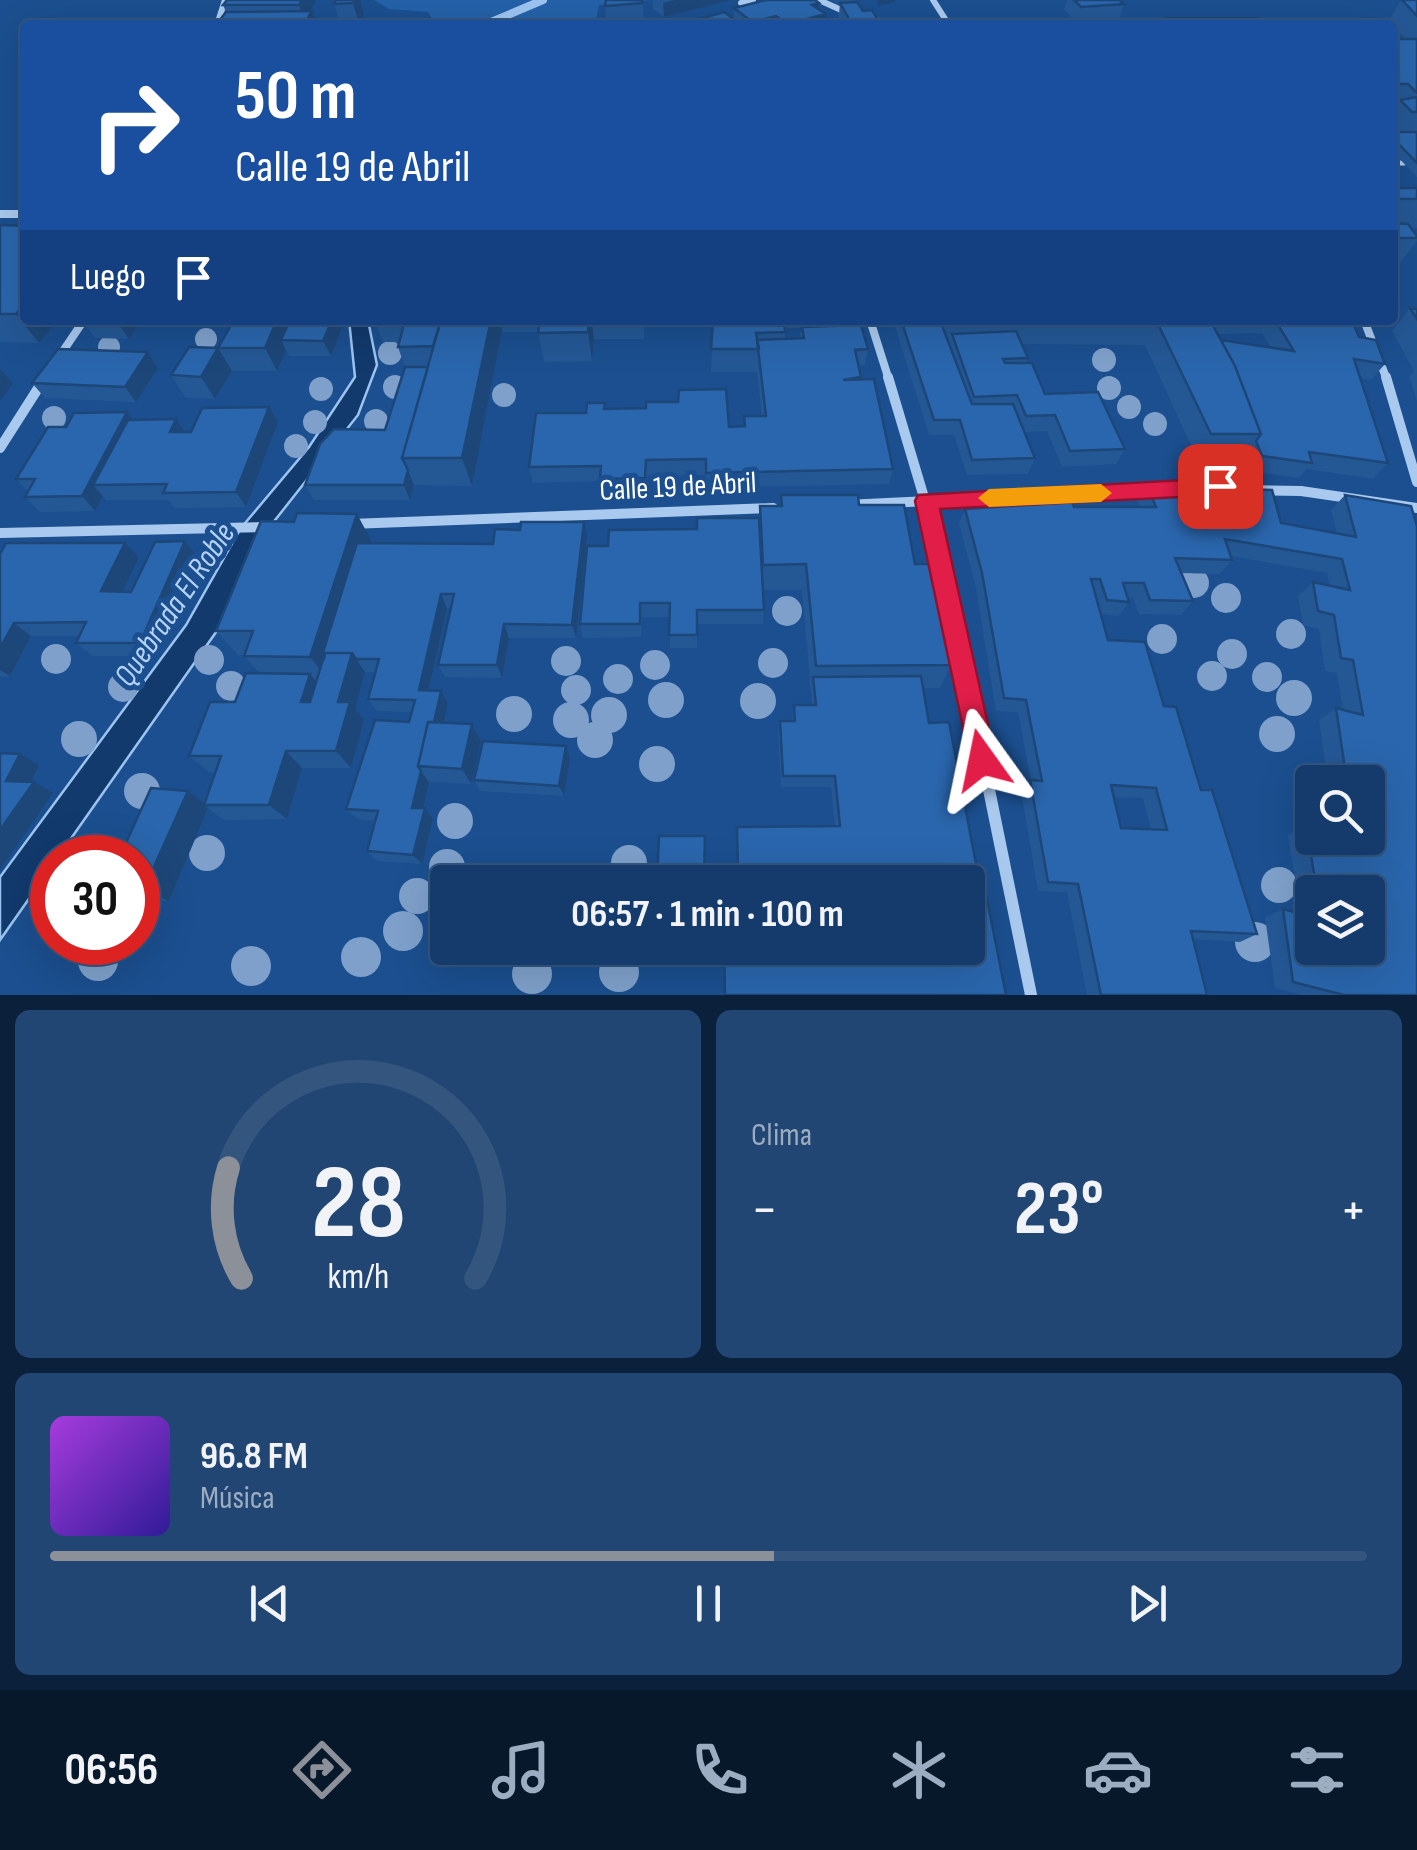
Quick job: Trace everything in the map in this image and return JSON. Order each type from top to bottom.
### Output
[{"type":"street","points":[[741,2],[754,0]]},
{"type":"street","points":[[819,0],[838,12],[874,20]]},
{"type":"street","points":[[0,448],[81,325]]},
{"type":"street","points":[[872,325],[926,501],[1030,995]]},
{"type":"street","points":[[1366,325],[1396,399],[1417,479]]},
{"type":"street","points":[[827,506],[1260,487],[1417,508]]},
{"type":"street","name":"Calle 19 de Abril","points":[[333,525],[788,507]]},
{"type":"street","points":[[0,533],[274,526]]},
{"type":"lane","points":[[1398,163],[1404,163]]},
{"type":"shaded area","points":[[374,0],[651,0],[599,5],[596,20],[433,20],[428,12],[389,9]]},
{"type":"shaded area","points":[[350,325],[369,325],[377,365],[358,415],[272,524],[221,625],[73,835],[31,835],[186,625],[241,528],[309,447],[355,377]]},
{"type":"shaded area","points":[[30,836],[30,897],[0,940],[0,877]]},
{"type":"building","points":[[227,0],[302,0],[299,5],[223,5]]},
{"type":"building","points":[[336,0],[355,0],[334,4]]},
{"type":"building","points":[[606,0],[642,0],[642,3],[605,6]]},
{"type":"building","points":[[766,0],[815,0],[819,3],[812,5],[826,14],[803,20],[782,20],[776,16],[749,20],[734,8]]},
{"type":"building","points":[[1074,0],[1119,0],[1124,4],[1081,7]]},
{"type":"building","points":[[1402,0],[1417,0],[1417,16]]},
{"type":"building","points":[[857,2],[863,11],[872,10],[878,20],[850,20],[840,3]]},
{"type":"building","points":[[312,11],[307,20],[220,20],[226,12]]},
{"type":"building","points":[[724,12],[734,19],[731,20],[697,20]]},
{"type":"building","points":[[1165,18],[1260,20],[1167,20]]},
{"type":"building","points":[[1398,39],[1417,39],[1417,93],[1408,84],[1398,84]]},
{"type":"building","points":[[1417,97],[1417,112],[1400,100]]},
{"type":"building","points":[[1398,132],[1417,132],[1417,163],[1398,143]]},
{"type":"building","points":[[1398,188],[1417,188],[1417,199],[1398,199]]},
{"type":"building","points":[[1398,223],[1408,224],[1417,238],[1398,238]]},
{"type":"building","points":[[0,225],[20,226],[20,309],[16,314],[0,314]]},
{"type":"building","points":[[231,325],[275,325],[265,348],[218,348]]},
{"type":"building","points":[[288,325],[330,325],[323,341],[281,340]]},
{"type":"building","points":[[404,325],[439,325],[433,346],[398,347]]},
{"type":"building","points":[[440,325],[490,325],[462,458],[402,458]]},
{"type":"building","points":[[539,325],[589,325],[588,332],[538,333]]},
{"type":"building","points":[[713,325],[784,325],[785,332],[756,333],[759,349],[711,349]]},
{"type":"building","points":[[861,325],[868,349],[855,350],[861,377],[843,380],[874,379],[893,469],[706,473],[706,459],[646,460],[645,478],[600,479],[601,466],[529,467],[536,413],[586,413],[587,403],[605,403],[604,409],[646,408],[646,402],[678,402],[679,390],[726,389],[729,427],[745,426],[744,416],[766,416],[757,340],[804,338],[802,327]]},
{"type":"building","points":[[903,325],[942,325],[972,404],[1013,404],[1035,458],[972,460],[960,420],[934,420]]},
{"type":"building","points":[[1158,325],[1213,325],[1235,366],[1261,434],[1211,434]]},
{"type":"building","points":[[1278,325],[1354,325],[1359,337],[1376,340],[1385,364],[1354,359],[1388,463],[1309,452],[1312,463],[1262,456],[1256,441],[1261,434],[1221,340],[1294,351]]},
{"type":"building","points":[[1016,331],[1028,358],[1003,359],[1005,363],[1032,363],[1045,394],[1098,392],[1125,449],[1070,451],[1055,415],[1026,416],[1017,395],[974,397],[952,334]]},
{"type":"building","points":[[189,347],[218,348],[201,377],[171,375]]},
{"type":"building","points":[[58,349],[148,352],[125,387],[32,383]]},
{"type":"building","points":[[405,367],[428,367],[402,458],[408,470],[404,485],[305,485],[320,444],[334,429],[385,430]]},
{"type":"building","points":[[269,407],[236,492],[163,493],[167,484],[93,485],[128,420],[176,419],[170,432],[191,432],[202,408]]},
{"type":"building","points":[[127,412],[82,496],[25,497],[35,479],[16,479],[48,427],[66,427],[74,413]]},
{"type":"building","points":[[1147,486],[1272,490],[1281,523],[1356,537],[1345,495],[1411,506],[1417,526],[1417,995],[1344,995],[1293,982],[1283,909],[1295,912],[1295,965],[1385,965],[1385,875],[1314,875],[1311,855],[1385,855],[1385,765],[1344,765],[1336,708],[1363,715],[1353,660],[1341,658],[1334,615],[1318,611],[1313,582],[1350,590],[1342,559],[1225,539],[1232,560],[1175,558],[1193,601],[1150,600],[1144,583],[1123,583],[1129,602],[1107,600],[1100,579],[1091,579],[1108,640],[1145,642],[1164,706],[1176,707],[1201,790],[1212,790],[1257,934],[1191,931],[1207,995],[1101,995],[1078,884],[1048,882],[1030,780],[1042,781],[1026,700],[1004,698],[982,573],[965,509],[1072,502],[1074,507],[1156,507]],"holes":[[[1111,785],[1156,788],[1167,830],[1121,828]]]},
{"type":"building","points":[[781,495],[858,495],[859,505],[904,505],[915,564],[930,564],[951,665],[816,666],[806,564],[763,565],[760,506],[782,506]]},
{"type":"building","points":[[297,513],[357,514],[310,657],[244,656],[253,631],[216,631],[261,521],[294,522]]},
{"type":"building","points":[[697,518],[759,518],[764,610],[697,610],[697,635],[669,635],[670,603],[640,603],[640,624],[580,624],[587,546],[608,546],[609,530],[697,529]]},
{"type":"building","points":[[521,522],[584,522],[572,625],[504,624],[497,665],[438,665],[454,594],[441,594],[419,690],[441,691],[434,722],[428,722],[418,766],[421,771],[412,808],[425,808],[413,855],[367,851],[378,811],[346,809],[375,720],[409,722],[415,700],[368,699],[379,659],[325,653],[321,659],[357,543],[493,544],[495,529],[520,530]]},
{"type":"building","points":[[185,541],[140,643],[76,643],[86,622],[14,623],[0,648],[0,554],[6,543],[125,543],[101,591],[131,592],[155,542]]},
{"type":"building","points":[[325,653],[352,653],[338,702],[350,702],[336,751],[286,751],[269,805],[204,805],[221,756],[189,756],[210,702],[235,702],[246,673],[310,674],[301,702],[310,702]]},
{"type":"building","points":[[921,676],[929,723],[949,722],[976,865],[738,865],[737,827],[840,826],[835,776],[783,776],[780,721],[795,721],[794,705],[816,705],[813,677]]},
{"type":"building","points":[[428,722],[472,724],[462,769],[418,766]]},
{"type":"building","points":[[483,741],[566,746],[559,786],[474,780]]},
{"type":"building","points":[[0,753],[20,754],[6,781],[34,782],[0,830]]},
{"type":"building","points":[[151,788],[188,791],[160,853],[160,835],[130,835]]},
{"type":"building","points":[[659,836],[705,836],[704,865],[658,865]]},
{"type":"building","points":[[985,889],[1006,995],[725,995],[724,965],[985,965]]},
{"type":"waterway","name":"Quebrada El Roble","points":[[496,20],[543,0]]},
{"type":"slow traffic","points":[[989,498],[1101,493]]},
{"type":"route","points":[[982,760],[940,551],[926,501],[1220,486]]}]
